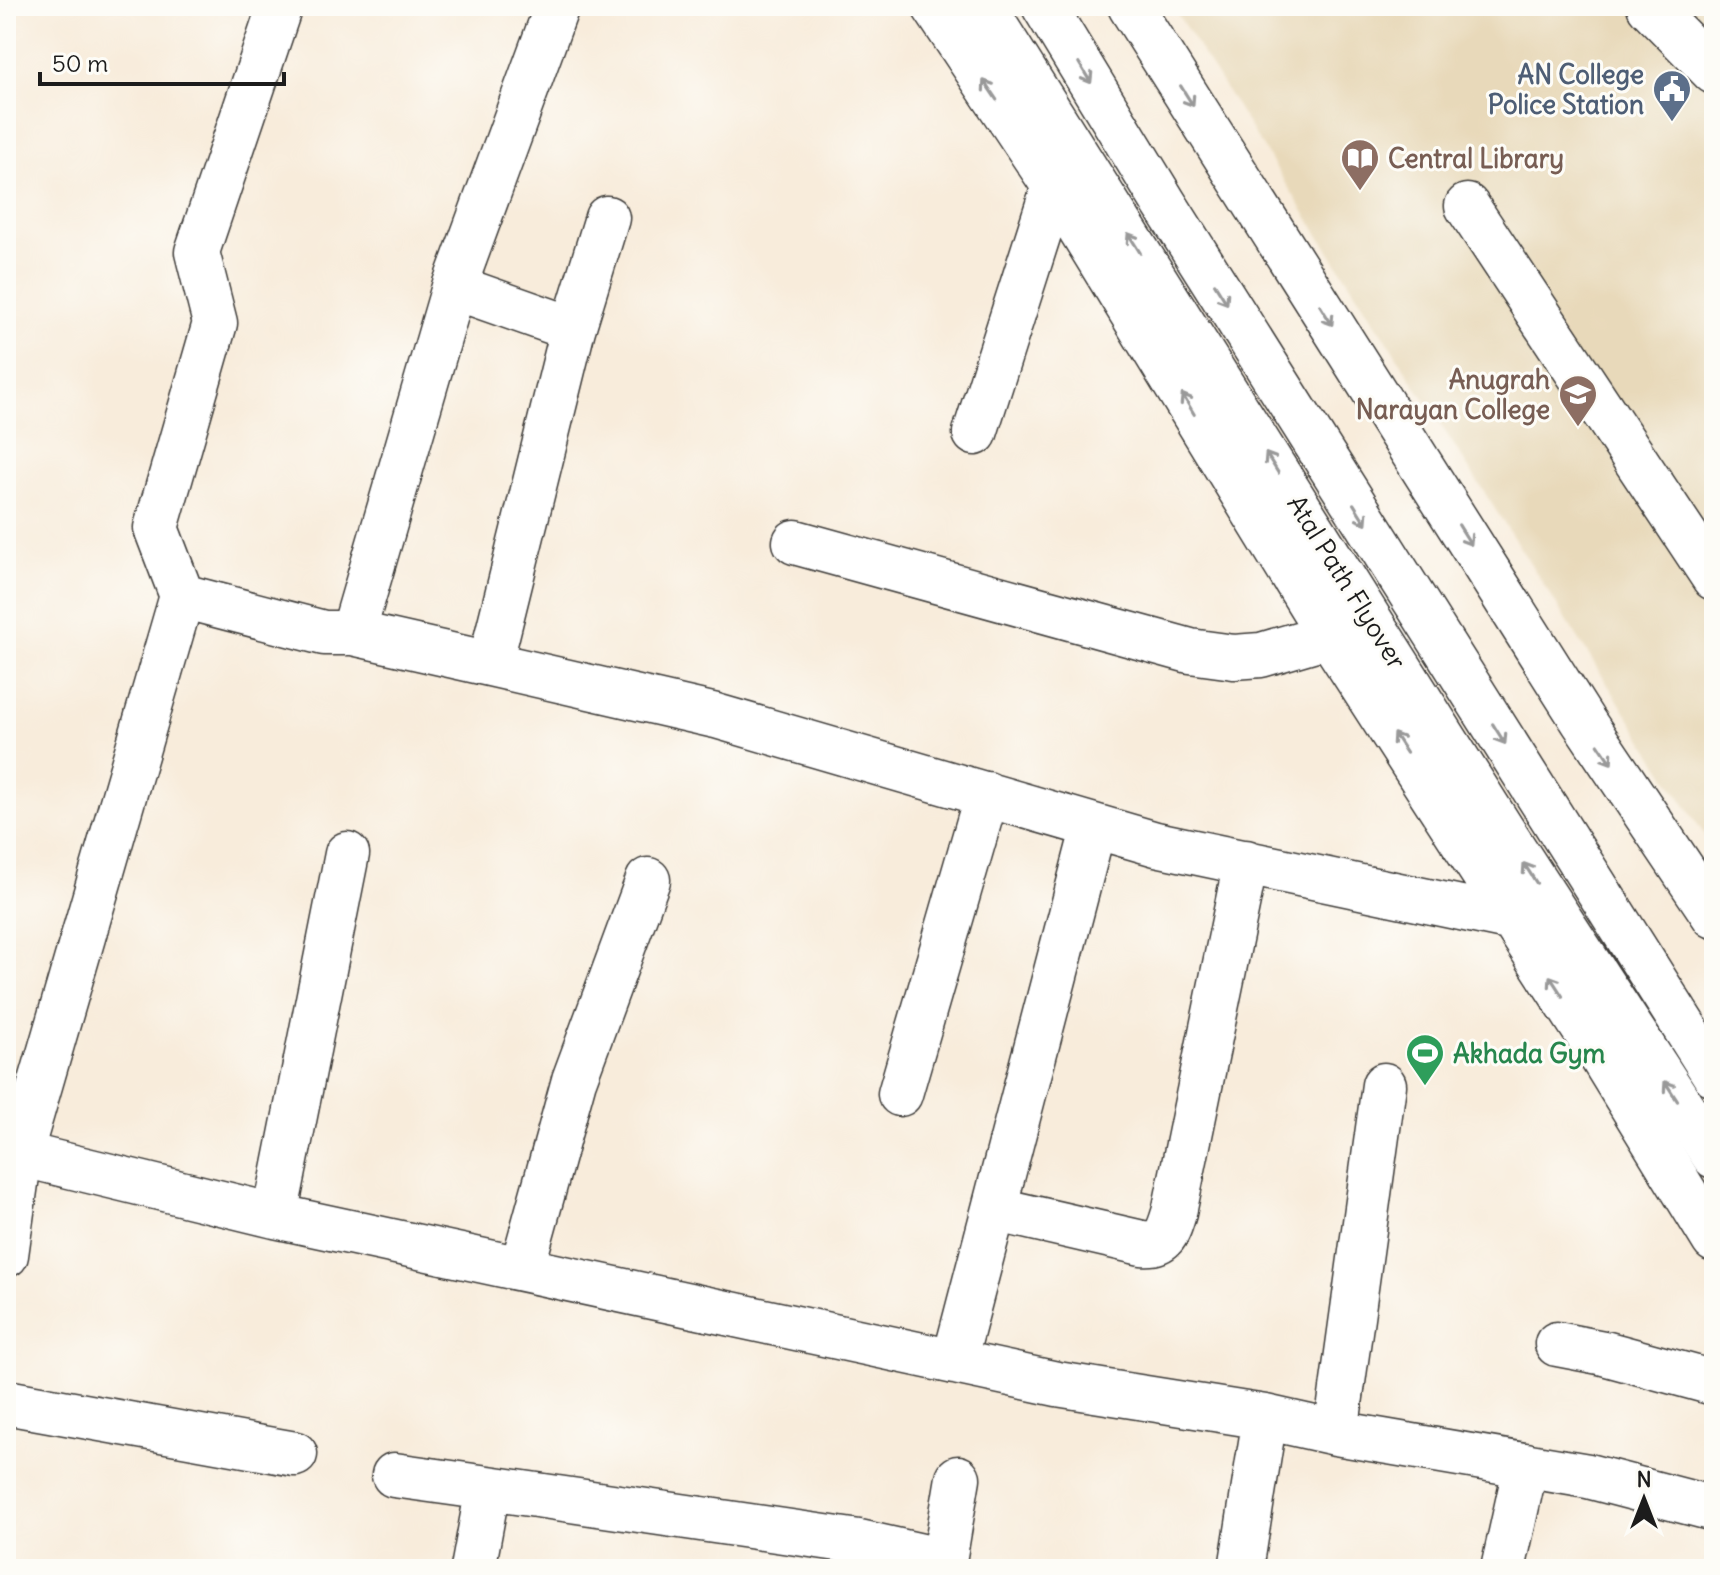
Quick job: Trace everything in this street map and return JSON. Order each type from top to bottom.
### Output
[{"type":"street","points":[[6,1255],[20,1154],[182,596],[156,528],[215,323],[197,252],[280,6]]},
{"type":"street","points":[[353,633],[454,287],[557,6]]},
{"type":"street","points":[[934,6],[1054,186],[1329,635],[1513,919],[1714,1240]]},
{"type":"street","name":"Atal Path Flyover","points":[[983,6],[1509,841],[1714,1156]]},
{"type":"street","name":"Atal Path Flyover","points":[[1044,6],[1181,230],[1714,1074]]},
{"type":"street","points":[[1130,6],[1583,721],[1714,916]]},
{"type":"street","points":[[1649,6],[1714,72]]},
{"type":"street","points":[[975,433],[1054,186]]},
{"type":"street","points":[[1467,206],[1714,578]]},
{"type":"street","points":[[490,664],[573,329],[607,218]]},
{"type":"street","points":[[454,287],[573,329]]},
{"type":"street","points":[[795,542],[1190,651],[1234,657],[1261,655],[1329,635]]},
{"type":"street","points":[[182,596],[324,633],[353,633],[716,716],[1156,844],[1513,919]]},
{"type":"street","points":[[900,1094],[987,794]]},
{"type":"street","points":[[954,1362],[1094,826]]},
{"type":"street","points":[[275,1216],[347,854]]},
{"type":"street","points":[[994,1209],[1142,1243],[1154,1244],[1166,1236],[1174,1213],[1246,862]]},
{"type":"street","points":[[522,1268],[574,1080],[648,880]]},
{"type":"street","points":[[1336,1433],[1384,1085]]},
{"type":"street","points":[[20,1154],[275,1216],[1057,1384],[1265,1417],[1336,1433],[1588,1476],[1714,1509]]},
{"type":"street","points":[[1557,1344],[1604,1353],[1714,1383]]},
{"type":"street","points":[[6,1402],[295,1454]]},
{"type":"street","points":[[1241,1569],[1265,1417]]},
{"type":"street","points":[[1503,1569],[1526,1465]]},
{"type":"street","points":[[394,1475],[488,1488],[857,1556],[944,1561],[958,1478]]},
{"type":"street","points":[[473,1569],[488,1488]]},
{"type":"shaded area","name":"Anugrah Narayan College","points":[[1172,6],[1714,6],[1714,850]]},
{"type":"place","name":"AN College Police Station","points":[[1672,123]]},
{"type":"place","name":"Central Library","points":[[1360,192]]},
{"type":"place","name":"Anugrah Narayan College","points":[[1578,428]]},
{"type":"place","name":"Akhada Gym","points":[[1425,1087]]}]
